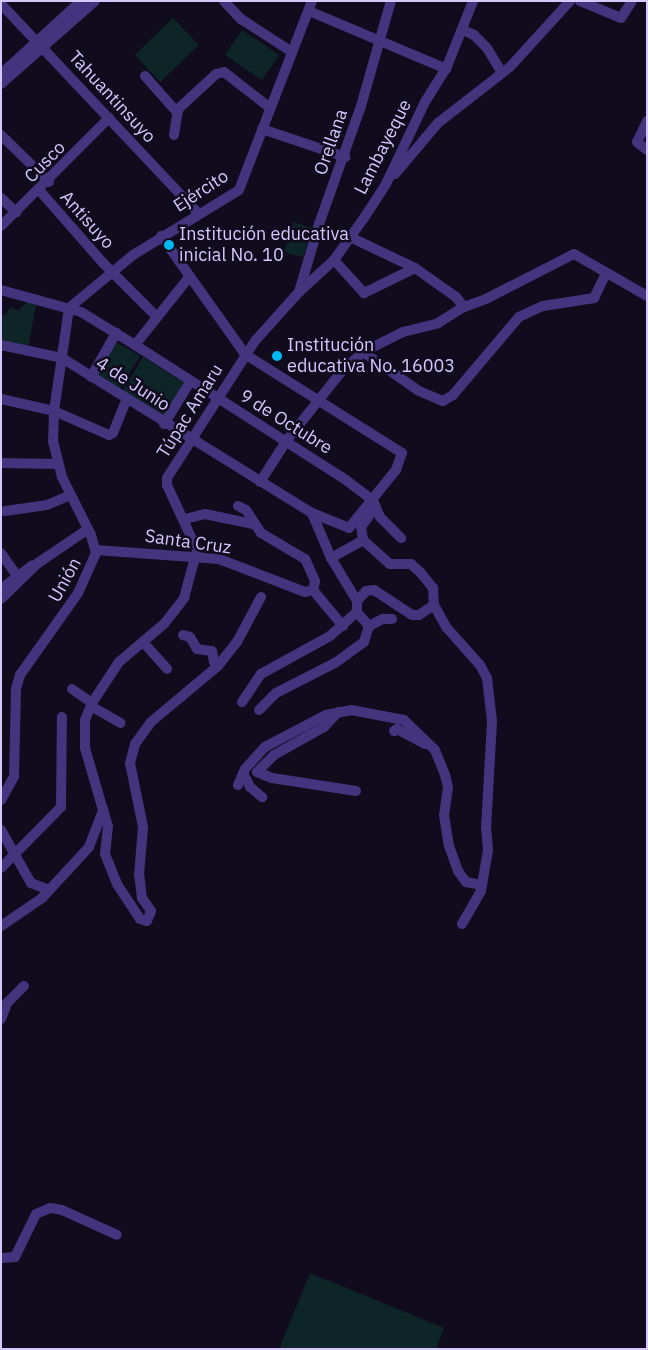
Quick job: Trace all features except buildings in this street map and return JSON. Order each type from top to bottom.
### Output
[{"type":"street","points":[[1,84],[81,4],[95,1]]},
{"type":"street","points":[[224,1],[241,19],[292,52]]},
{"type":"street","name":"Orellana","points":[[298,293],[319,224],[345,158],[391,1]]},
{"type":"street","name":"Lambayeque","points":[[298,293],[334,260],[386,184],[425,102],[446,69],[473,1]]},
{"type":"street","points":[[386,184],[438,123],[502,73],[570,1]]},
{"type":"street","points":[[580,1],[621,18],[632,1]]},
{"type":"street","name":"Tahuantinsuyo","points":[[1,4],[198,213]]},
{"type":"street","points":[[310,6],[446,69]]},
{"type":"street","name":"Ejército","points":[[70,308],[111,271],[198,213],[239,190],[310,6]]},
{"type":"street","points":[[463,30],[474,35],[487,48],[502,73]]},
{"type":"street","points":[[1,74],[40,44]]},
{"type":"street","points":[[174,135],[178,111],[216,74],[224,72],[270,108]]},
{"type":"street","points":[[145,76],[178,111]]},
{"type":"street","name":"Cusco","points":[[1,226],[49,182],[109,118]]},
{"type":"street","points":[[647,121],[637,136],[638,144],[647,150]]},
{"type":"street","points":[[262,129],[345,158]]},
{"type":"street","points":[[1,135],[49,182]]},
{"type":"street","name":"Antisuyo","points":[[40,191],[111,271],[157,316]]},
{"type":"street","points":[[1,198],[16,212]]},
{"type":"street","points":[[162,236],[245,354],[402,453],[396,470],[361,527],[363,540],[390,564],[411,564],[420,572],[433,588],[434,605],[460,644],[484,670],[491,697],[486,827],[488,850],[474,908],[462,924]]},
{"type":"street","points":[[350,237],[415,268],[456,297],[464,307]]},
{"type":"street","points":[[260,482],[287,440],[320,401],[341,372],[363,352],[403,332],[438,323],[464,307],[486,299],[574,254],[647,296]]},
{"type":"street","points":[[334,260],[364,293],[415,268]]},
{"type":"street","points":[[363,352],[419,391],[443,401],[454,395],[519,317],[543,306],[587,300],[598,293],[606,273]]},
{"type":"street","points":[[135,344],[190,276]]},
{"type":"street","name":"9 de Octubre","points":[[1,290],[70,308],[135,344],[190,382],[287,440],[374,504],[401,538]]},
{"type":"street","name":"Túpac Amaru","points":[[196,556],[185,518],[167,485],[168,478],[245,354],[298,293]]},
{"type":"street","name":"Unión","points":[[1,800],[14,777],[16,689],[20,675],[78,593],[92,568],[96,550],[57,464],[53,442],[54,411],[70,308]]},
{"type":"street","points":[[91,377],[116,333]]},
{"type":"street","name":"4 de Junio","points":[[1,346],[62,358],[190,440],[312,513],[344,528],[349,528],[374,504]]},
{"type":"street","points":[[164,424],[190,382]]},
{"type":"street","points":[[1,399],[54,411],[105,434],[113,433],[127,399]]},
{"type":"street","points":[[1,464],[57,464]]},
{"type":"street","points":[[6,511],[47,505],[70,496]]},
{"type":"street","points":[[238,506],[246,510],[252,524],[266,538],[305,559],[315,581],[313,590],[343,626]]},
{"type":"street","points":[[312,513],[332,558],[369,626]]},
{"type":"street","points":[[185,518],[204,514],[252,524]]},
{"type":"street","points":[[1,590],[17,576],[88,529]]},
{"type":"street","points":[[332,558],[363,540]]},
{"type":"street","name":"Santa Cruz","points":[[96,550],[196,556],[237,565],[301,591],[313,590]]},
{"type":"street","points":[[1,553],[17,576]]},
{"type":"street","points":[[196,556],[184,598],[174,614],[120,662],[91,704],[86,720],[85,748],[108,826],[105,854],[131,907],[140,919],[147,921],[151,912],[142,898],[140,881],[143,827],[130,763],[135,744],[151,722],[221,662],[242,634],[261,597]]},
{"type":"street","points":[[1,599],[38,563]]},
{"type":"street","points":[[242,702],[261,674],[343,626],[366,591],[374,590],[412,615],[419,615],[434,605]]},
{"type":"street","points":[[259,710],[276,694],[349,655],[364,642],[369,626],[383,619],[392,619]]},
{"type":"street","points":[[183,635],[190,637],[197,649],[212,651],[214,662],[221,662]]},
{"type":"street","points":[[143,642],[167,669]]},
{"type":"street","points":[[72,689],[120,724]]},
{"type":"street","points":[[238,785],[243,773],[265,747],[338,712],[352,710],[404,720],[434,750],[448,787],[444,815],[453,860],[466,882],[481,885]]},
{"type":"street","points":[[338,712],[324,728],[274,755],[257,772],[272,778],[356,791]]},
{"type":"street","points":[[1,868],[55,815],[63,800],[62,717]]},
{"type":"street","points":[[394,731],[397,729],[428,745]]},
{"type":"street","points":[[243,773],[250,787],[262,797]]},
{"type":"street","points":[[1,926],[42,898],[47,889],[89,847],[103,810]]},
{"type":"street","points":[[1,830],[31,883],[47,889]]},
{"type":"street","points":[[1,1019],[8,1003],[24,986]]},
{"type":"street","points":[[1,1258],[15,1257],[36,1214],[50,1208],[62,1210],[117,1235]]},
{"type":"green space","points":[[173,18],[199,45],[160,82],[135,55]]},
{"type":"green space","points":[[242,30],[279,55],[262,80],[225,55]]},
{"type":"green space","points":[[293,222],[312,228],[303,257],[284,252]]},
{"type":"green space","points":[[28,301],[36,305],[28,348],[1,341],[1,315],[6,315],[10,307],[18,311]]},
{"type":"green space","points":[[116,342],[140,356],[120,388],[97,374]]},
{"type":"green space","points":[[143,357],[184,383],[163,418],[122,392]]},
{"type":"green space","points":[[310,1273],[444,1328],[436,1349],[279,1349]]},
{"type":"place","name":"Institución educativa inicial No. 10","points":[[169,245]]},
{"type":"place","name":"Institución educativa No. 16003","points":[[277,356]]}]
